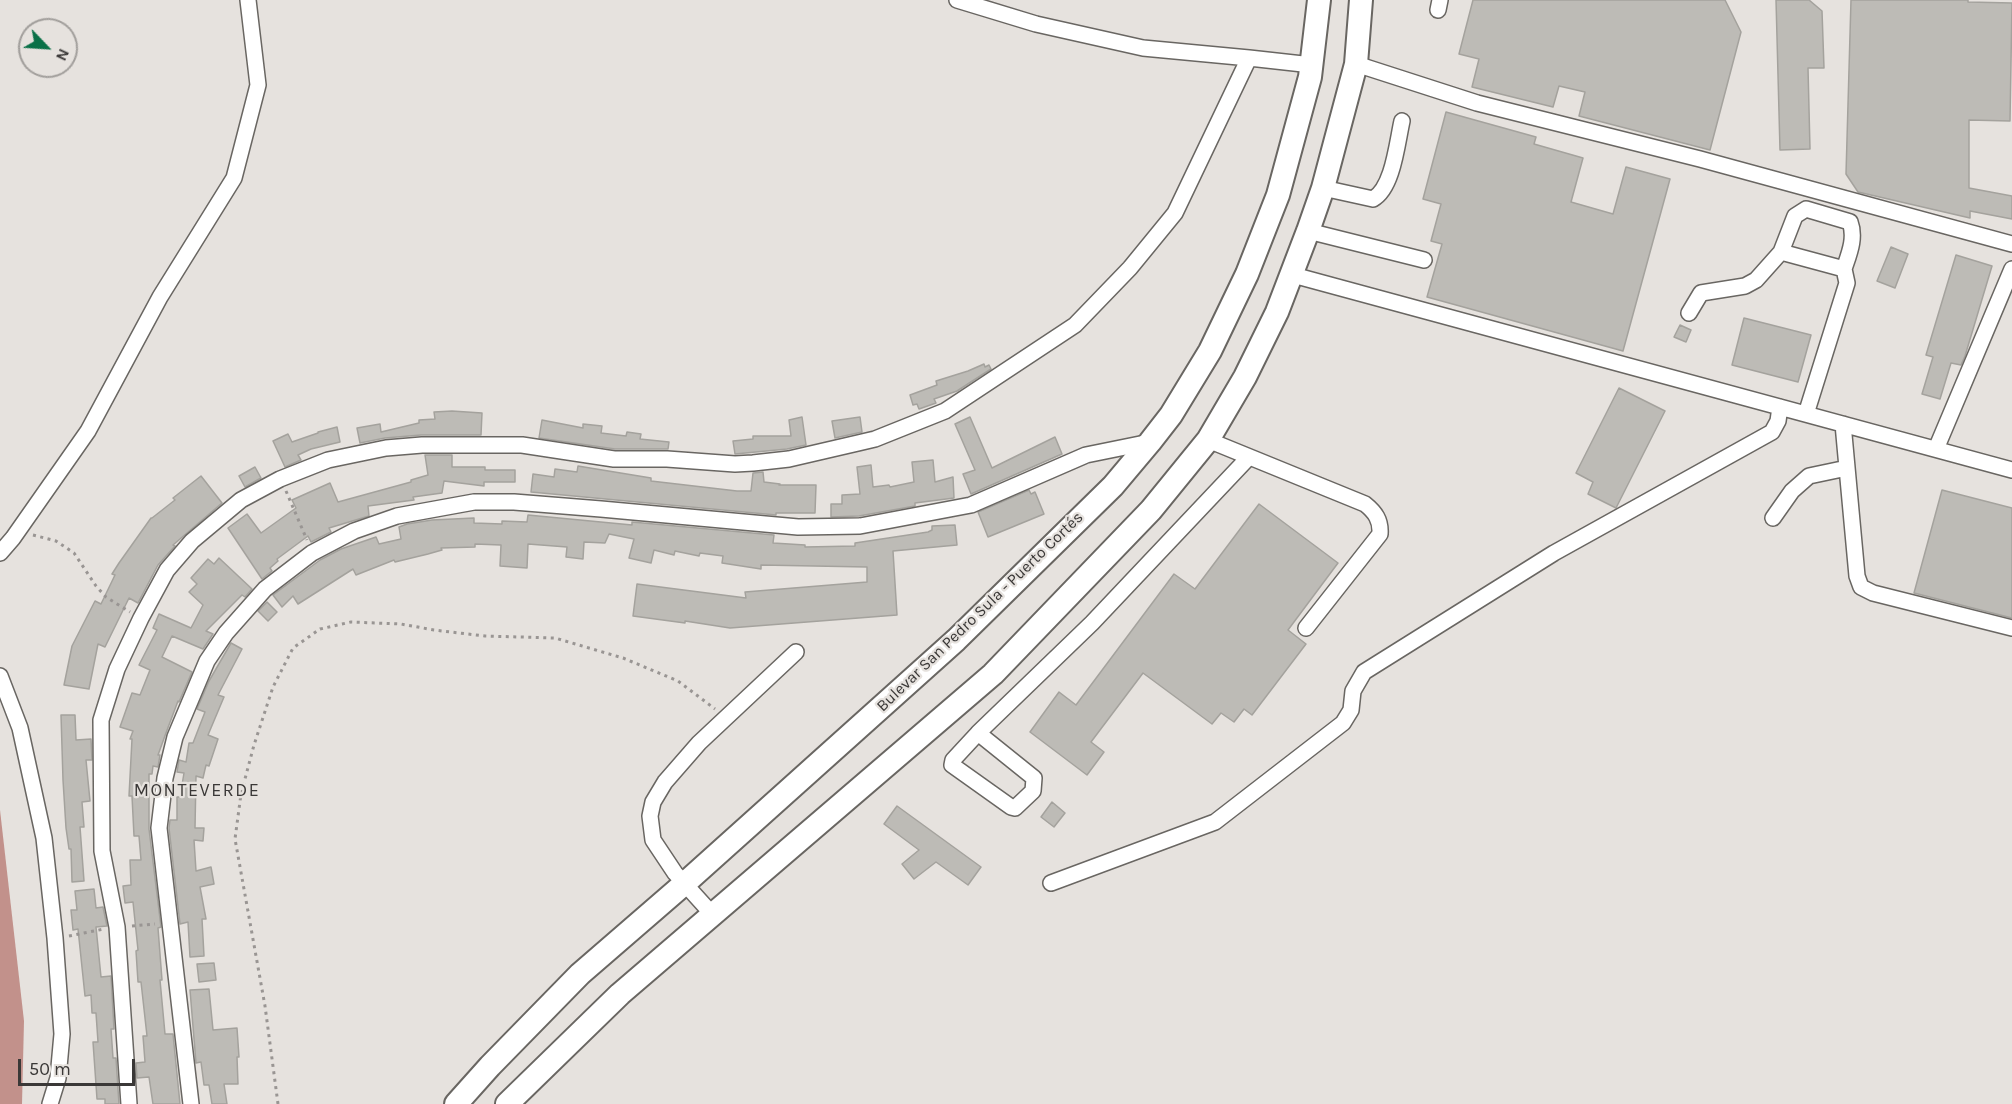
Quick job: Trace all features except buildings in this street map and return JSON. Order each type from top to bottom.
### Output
[{"type":"highway","name":"Bulevar San Pedro Sula - Puerto Cortés","points":[[456,1104],[580,974],[956,640],[1113,486],[1150,442],[1171,415],[1210,351],[1247,274],[1278,195],[1305,100],[1312,65],[1319,0]]},
{"type":"highway","points":[[507,1104],[620,994],[993,674],[1151,510],[1208,440],[1245,377],[1293,276],[1323,188],[1356,64],[1361,0]]},
{"type":"street","points":[[0,553],[88,431],[160,297],[234,178],[258,85],[248,0]]},
{"type":"street","points":[[957,0],[1036,24],[1143,48],[1312,65]]},
{"type":"street","points":[[129,1104],[117,927],[102,851],[101,720],[117,669],[141,618],[167,570],[192,541],[241,500],[280,479],[328,460],[386,448],[422,445],[522,445],[614,459],[753,463],[789,459],[858,443],[945,411],[1075,325],[1130,268],[1174,213],[1249,58]]},
{"type":"street","points":[[1356,64],[1477,103],[1700,159],[2012,244]]},
{"type":"street","points":[[1323,188],[1373,200],[1380,195],[1386,186],[1402,121]]},
{"type":"street","points":[[1689,313],[1701,293],[1745,286],[1756,280],[1781,252],[1795,216],[1806,209],[1850,222],[1852,243],[1845,270],[1846,284],[1806,414]]},
{"type":"street","points":[[1308,231],[1424,260]]},
{"type":"street","points":[[1781,252],[1845,270]]},
{"type":"street","points":[[1936,449],[2012,269]]},
{"type":"street","points":[[1293,276],[2012,470]]},
{"type":"street","points":[[1051,883],[1215,822],[1343,723],[1351,710],[1353,691],[1364,672],[1554,554],[1772,432],[1778,421],[1780,407]]},
{"type":"street","points":[[1843,424],[1857,576],[1861,586],[1873,593],[2012,628]]},
{"type":"street","points":[[1208,440],[1365,504],[1375,512],[1381,525],[1380,534],[1306,628]]},
{"type":"street","points":[[190,1104],[159,828],[165,778],[175,737],[207,661],[226,633],[265,589],[312,553],[354,531],[397,516],[474,502],[514,502],[590,508],[798,528],[860,526],[970,505],[1086,455],[1150,442]]},
{"type":"street","points":[[978,733],[1034,778],[1033,791],[1015,808],[952,765],[953,760],[978,733],[1092,623],[1250,457]]},
{"type":"street","points":[[1773,518],[1792,491],[1809,476],[1847,468]]},
{"type":"street","points":[[713,915],[684,884],[653,840],[650,816],[653,802],[665,782],[699,743],[796,652]]},
{"type":"street","points":[[0,676],[20,728],[44,838],[62,1034],[58,1078],[50,1104]]},
{"type":"path","points":[[280,479],[312,553]]},
{"type":"path","points":[[13,538],[32,535],[56,541],[74,553],[106,597],[141,618]]},
{"type":"path","points":[[278,1104],[264,1006],[235,839],[241,794],[254,745],[273,687],[293,648],[320,629],[351,622],[401,624],[485,636],[555,638],[622,658],[678,681],[726,718]]},
{"type":"shaded area","points":[[0,810],[24,1021],[22,1104],[0,1104]]},
{"type":"district","name":"MONTEVERDE","points":[[197,791]]}]
